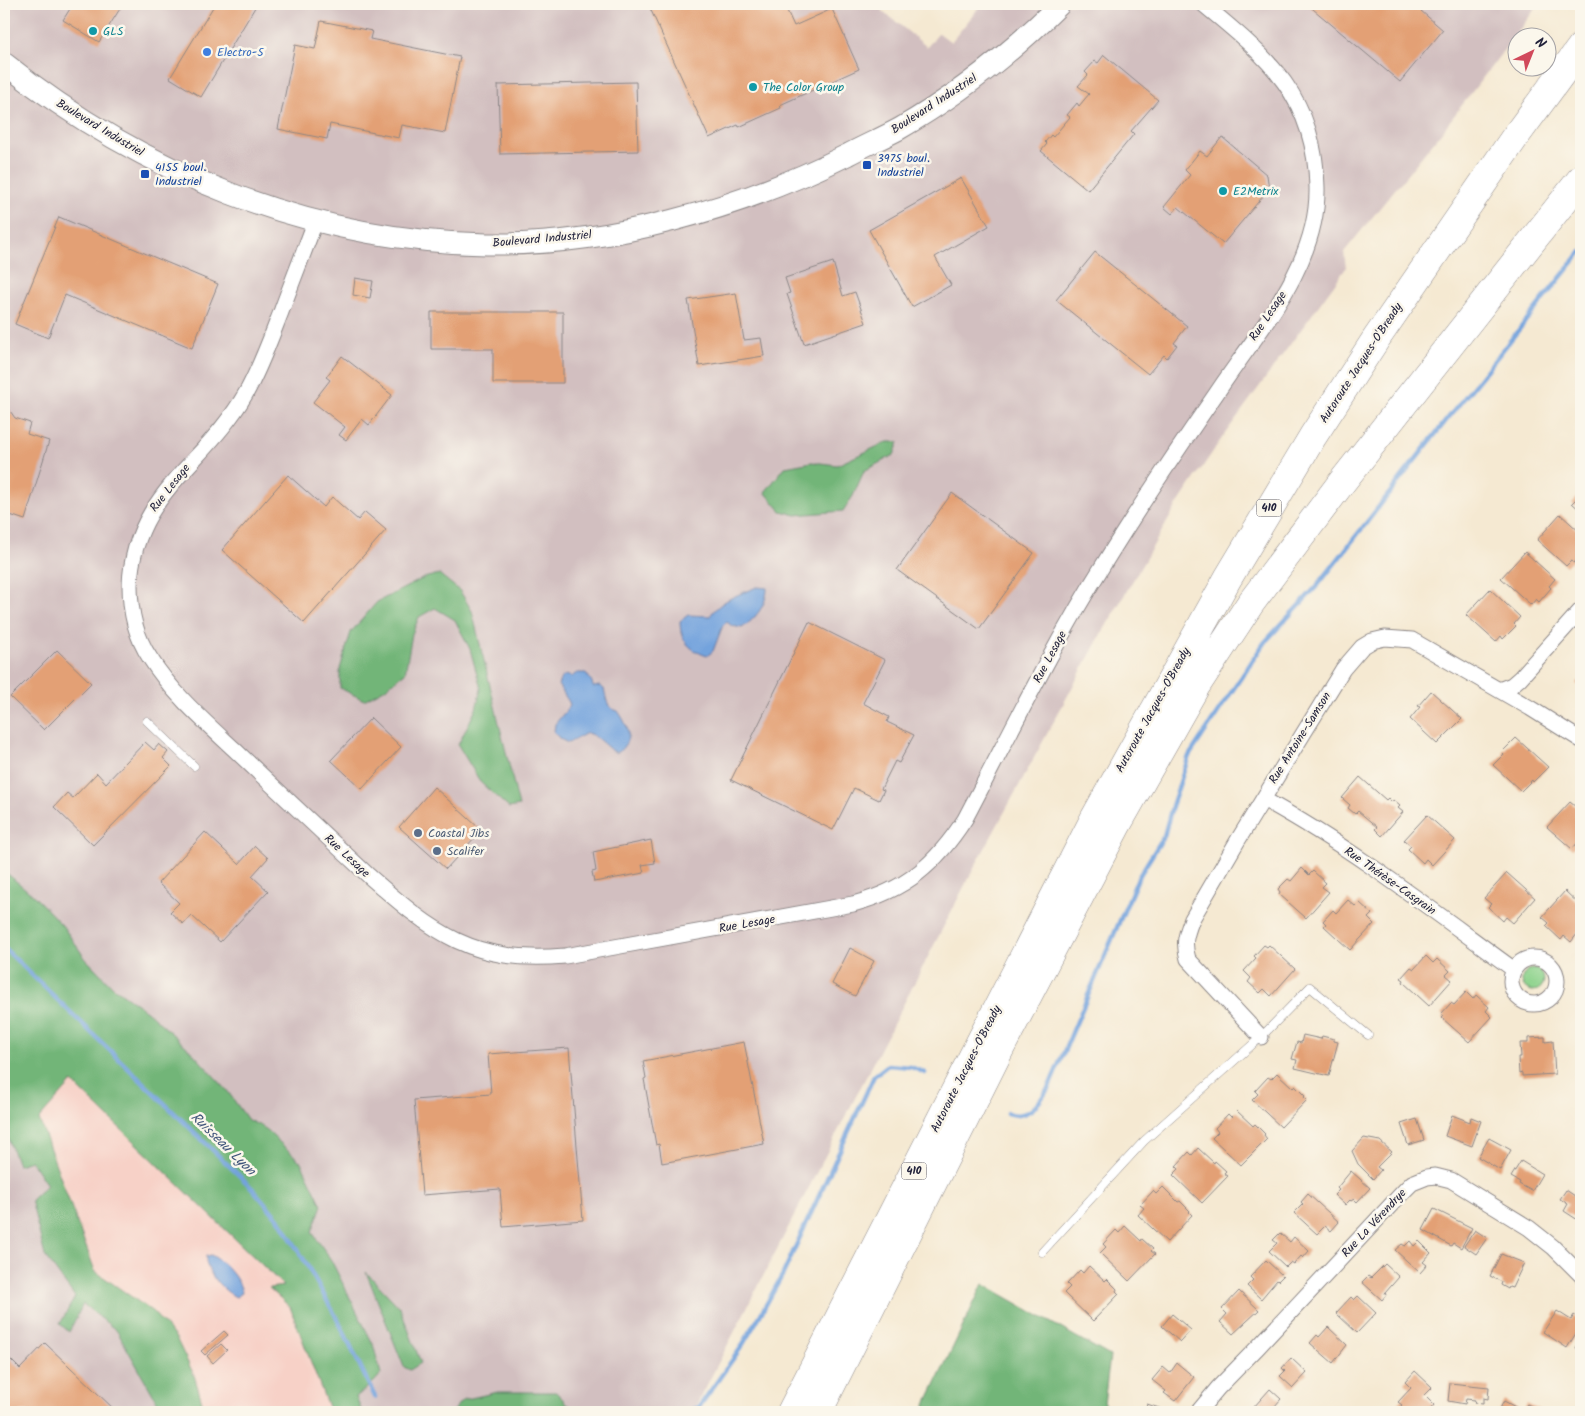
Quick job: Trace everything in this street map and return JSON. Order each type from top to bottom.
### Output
[{"type":"highway","name":"Autoroute Jacques-O'Bready","points":[[791,1412],[1094,819],[1233,569],[1313,436],[1385,326],[1515,137],[1581,47]]},
{"type":"highway","name":"Autoroute Jacques-O'Bready","points":[[818,1412],[988,1074],[1117,825],[1196,686],[1250,604],[1322,509],[1579,182]]},
{"type":"highway","points":[[830,1412],[848,1352]]},
{"type":"highway","points":[[786,1412],[806,1383]]},
{"type":"main road","name":"Boulevard Industriel","points":[[4,63],[60,106],[120,142],[211,186],[315,222],[393,236],[453,242],[490,244],[553,241],[656,225],[698,214],[801,178],[897,130],[947,98],[994,64],[1060,4]]},
{"type":"street","name":"Rue Lesage","points":[[315,222],[258,370],[235,412],[166,490],[143,524],[132,560],[130,596],[133,617],[139,637],[149,657],[164,679],[195,712],[396,900],[442,934],[484,952],[526,957],[565,956],[853,904],[892,890],[911,878],[942,851],[954,835],[965,818],[1054,647],[1105,562],[1158,478],[1276,306],[1303,259],[1314,224],[1317,188],[1314,151],[1302,110],[1283,79],[1266,59],[1202,4]]},
{"type":"street","points":[[1499,690],[1512,685],[1520,678],[1581,610]]},
{"type":"street","name":"Rue Antoine-Samson","points":[[1261,1037],[1188,959],[1185,947],[1186,934],[1192,919],[1263,799],[1343,669],[1362,647],[1372,641],[1385,638],[1412,640],[1581,740]]},
{"type":"street","name":"Rue Thérèse-Casgrain","points":[[1263,799],[1358,858],[1513,969]]},
{"type":"street","name":"Rue La Vérendrye","points":[[1198,1412],[1218,1388],[1377,1219],[1404,1191],[1419,1179],[1435,1176],[1443,1177],[1461,1186],[1529,1228],[1553,1247],[1581,1275]]},
{"type":"lane","points":[[147,721],[194,766]]},
{"type":"lane","points":[[1042,1252],[1144,1141],[1261,1037],[1310,987],[1368,1035]]},
{"type":"shaded area","points":[[4,4],[874,4],[927,47],[939,33],[951,42],[982,4],[1539,4],[1521,28],[1508,28],[1508,45],[1440,134],[1344,252],[1346,268],[1224,435],[1177,505],[1098,640],[966,883],[693,1412],[362,1412],[356,1397],[284,1287],[72,1082],[39,1119],[95,1271],[153,1312],[186,1412],[4,1412]]},
{"type":"shaded area","points":[[72,1082],[284,1287],[362,1412],[186,1412],[153,1312],[95,1271],[39,1118]]},
{"type":"green space","points":[[887,442],[899,442],[894,455],[864,471],[853,496],[843,511],[796,515],[781,511],[765,492],[785,467],[812,462],[837,465]]},
{"type":"green space","points":[[439,574],[460,591],[472,611],[519,806],[509,808],[481,783],[458,745],[476,709],[481,689],[470,649],[455,620],[435,608],[419,617],[412,634],[405,673],[384,689],[364,700],[340,688],[340,669],[351,632],[377,602],[424,578]]},
{"type":"green space","points":[[4,871],[34,896],[62,925],[85,958],[113,987],[148,1012],[190,1050],[226,1089],[248,1120],[263,1127],[301,1162],[322,1205],[312,1232],[331,1260],[373,1344],[381,1374],[356,1397],[362,1412],[330,1412],[290,1307],[269,1288],[284,1286],[72,1082],[39,1119],[95,1271],[153,1312],[176,1338],[194,1375],[205,1412],[163,1412],[117,1331],[83,1304],[69,1332],[60,1324],[75,1297],[45,1256],[31,1200],[47,1185],[31,1161],[18,1165],[4,1128]]},
{"type":"green space","points":[[1533,969],[1541,972],[1544,980],[1541,988],[1533,991],[1525,988],[1522,980],[1525,972]]},
{"type":"green space","points":[[366,1272],[400,1308],[421,1363],[410,1370],[404,1367]]},
{"type":"green space","points":[[983,1284],[1110,1356],[1103,1412],[922,1412]]},
{"type":"green space","points":[[498,1392],[556,1392],[575,1412],[452,1412],[462,1400]]},
{"type":"water","points":[[757,587],[767,588],[763,606],[756,616],[742,628],[732,626],[727,622],[723,625],[713,651],[707,656],[695,651],[687,643],[680,628],[680,621],[688,615],[710,616],[714,610],[725,602]]},
{"type":"water","points":[[577,673],[586,673],[593,687],[600,686],[604,689],[609,706],[618,711],[625,722],[628,738],[617,753],[587,733],[568,743],[560,739],[554,732],[555,724],[570,706],[558,685],[561,678],[566,675],[571,677]]},
{"type":"water","points":[[211,1255],[231,1271],[242,1293],[236,1297],[215,1280],[206,1262],[206,1256]]},
{"type":"building","name":"GLS","points":[[73,4],[123,4],[99,42],[63,20]]},
{"type":"building","name":"Electro-5","points":[[208,4],[257,4],[201,97],[170,78],[213,7]]},
{"type":"building","name":"The Color Group","points":[[655,4],[784,4],[794,26],[832,9],[859,69],[780,105],[781,108],[709,138],[649,6]]},
{"type":"building","points":[[1307,4],[1413,4],[1443,30],[1400,82]]},
{"type":"building","points":[[321,21],[372,31],[370,39],[460,57],[445,133],[402,125],[399,138],[330,124],[327,139],[278,129],[295,45],[315,49]]},
{"type":"building","points":[[1104,55],[1158,100],[1131,131],[1134,134],[1088,190],[1041,151],[1047,144],[1045,142],[1051,135],[1053,137],[1070,117],[1067,115],[1077,103],[1079,106],[1089,94],[1078,86],[1088,75],[1085,72],[1095,61],[1098,63]]},
{"type":"building","points":[[636,82],[638,151],[500,154],[498,85]]},
{"type":"building","name":"E2Metrix","points":[[1222,137],[1267,175],[1269,189],[1223,244],[1178,207],[1172,214],[1164,207],[1190,175],[1185,170],[1200,151],[1207,156]]},
{"type":"building","points":[[961,178],[989,226],[935,257],[951,285],[912,307],[869,230]]},
{"type":"building","points":[[59,217],[218,284],[192,348],[65,295],[48,338],[15,324]]},
{"type":"building","points":[[1095,252],[1187,326],[1174,343],[1177,345],[1167,358],[1164,355],[1148,374],[1056,300]]},
{"type":"building","points":[[833,262],[843,296],[855,292],[866,323],[804,344],[787,294],[790,293],[785,278]]},
{"type":"building","points":[[355,278],[373,281],[370,298],[353,295]]},
{"type":"building","points":[[736,293],[744,340],[761,338],[764,356],[699,366],[688,300]]},
{"type":"building","points":[[431,312],[563,312],[563,383],[493,383],[493,349],[431,349]]},
{"type":"building","points":[[342,356],[392,395],[369,425],[362,419],[346,440],[339,435],[345,427],[313,402],[330,380],[326,377]]},
{"type":"building","points":[[8,408],[15,418],[30,423],[27,434],[49,441],[25,520],[4,513],[4,410]]},
{"type":"building","points":[[288,475],[324,507],[332,497],[358,520],[365,512],[386,530],[304,623],[222,550]]},
{"type":"building","points":[[952,493],[1034,553],[979,629],[897,570]]},
{"type":"building","points":[[1581,494],[1581,511],[1572,503]]},
{"type":"building","points":[[1560,514],[1581,533],[1581,555],[1574,563],[1571,561],[1566,566],[1537,540]]},
{"type":"building","points":[[1525,552],[1555,579],[1549,586],[1551,588],[1539,602],[1536,599],[1531,605],[1501,578]]},
{"type":"building","points":[[1490,589],[1520,617],[1514,624],[1516,626],[1503,639],[1501,636],[1496,642],[1466,615]]},
{"type":"building","points":[[809,622],[885,660],[863,703],[889,717],[887,722],[914,735],[899,763],[895,761],[881,789],[884,790],[879,800],[854,788],[833,830],[731,780]]},
{"type":"building","points":[[57,650],[91,683],[44,730],[10,697]]},
{"type":"building","points":[[1581,678],[1581,688],[1576,683]]},
{"type":"building","points":[[1431,691],[1462,719],[1437,744],[1410,719]]},
{"type":"building","points":[[371,718],[401,747],[362,789],[331,760]]},
{"type":"building","points":[[1516,738],[1548,767],[1521,791],[1493,765],[1504,754],[1502,752]]},
{"type":"building","points":[[145,742],[154,750],[159,744],[168,752],[163,758],[171,766],[93,845],[54,807],[67,793],[73,798],[97,773],[106,783]]},
{"type":"building","points":[[1360,777],[1386,800],[1388,798],[1392,802],[1393,800],[1400,806],[1398,808],[1403,812],[1382,836],[1375,829],[1377,827],[1358,811],[1355,814],[1348,808],[1350,805],[1342,798]]},
{"type":"building","points":[[434,787],[479,828],[476,831],[481,835],[479,838],[476,836],[446,869],[399,827]]},
{"type":"building","points":[[1570,802],[1576,807],[1579,805],[1581,807],[1581,839],[1572,849],[1547,827]]},
{"type":"building","points":[[1427,815],[1455,840],[1432,865],[1426,859],[1423,863],[1408,849],[1411,846],[1404,840]]},
{"type":"building","points":[[205,832],[239,864],[255,846],[268,858],[252,876],[268,891],[220,942],[191,915],[183,924],[170,912],[179,903],[158,883]]},
{"type":"building","points":[[651,840],[655,863],[642,865],[644,873],[594,882],[592,872],[596,871],[593,852]]},
{"type":"building","points":[[1302,868],[1309,875],[1313,871],[1326,883],[1322,887],[1329,892],[1306,918],[1279,894],[1278,889],[1288,879],[1291,881]]},
{"type":"building","points":[[1507,873],[1535,898],[1513,923],[1506,917],[1503,921],[1488,907],[1491,904],[1484,898]]},
{"type":"building","points":[[1565,891],[1581,906],[1581,929],[1571,942],[1564,936],[1561,940],[1546,926],[1549,923],[1542,917]]},
{"type":"building","points":[[1348,900],[1355,906],[1359,902],[1372,914],[1368,918],[1374,924],[1350,950],[1324,926],[1326,924],[1323,921],[1333,910],[1336,913]]},
{"type":"building","points":[[1264,945],[1267,947],[1269,945],[1295,969],[1271,996],[1264,989],[1260,993],[1248,982],[1251,978],[1244,971],[1256,958],[1254,956]]},
{"type":"building","points":[[850,948],[874,961],[855,996],[832,984]]},
{"type":"building","points":[[1426,956],[1433,963],[1437,959],[1450,971],[1446,975],[1452,980],[1429,1006],[1401,978],[1411,967],[1414,969]]},
{"type":"building","points":[[1466,992],[1473,999],[1476,995],[1489,1007],[1486,1011],[1492,1017],[1469,1042],[1442,1018],[1444,1016],[1441,1014],[1451,1003],[1454,1005]]},
{"type":"building","points":[[1303,1035],[1321,1039],[1322,1036],[1338,1042],[1329,1076],[1295,1068],[1297,1060],[1292,1059],[1297,1042],[1301,1043]]},
{"type":"building","points":[[1545,1037],[1545,1042],[1553,1041],[1555,1074],[1522,1076],[1522,1073],[1519,1074],[1518,1057],[1521,1057],[1520,1043],[1528,1043],[1528,1038]]},
{"type":"building","points":[[744,1042],[764,1144],[662,1163],[659,1144],[656,1145],[644,1079],[646,1078],[643,1061]]},
{"type":"building","points":[[569,1048],[583,1220],[503,1227],[500,1189],[422,1195],[414,1100],[491,1094],[488,1054]]},
{"type":"building","points":[[1277,1073],[1293,1088],[1295,1086],[1307,1100],[1281,1127],[1252,1100],[1258,1094],[1255,1091],[1268,1077],[1271,1079]]},
{"type":"building","points":[[1237,1111],[1253,1126],[1255,1124],[1265,1134],[1267,1139],[1241,1165],[1212,1138],[1218,1132],[1215,1128],[1228,1114],[1231,1117]]},
{"type":"building","points":[[1452,1115],[1470,1122],[1471,1117],[1481,1121],[1472,1146],[1445,1136]]},
{"type":"building","points":[[1417,1119],[1424,1140],[1408,1145],[1401,1124]]},
{"type":"building","points":[[1364,1138],[1380,1141],[1392,1152],[1377,1167],[1381,1170],[1373,1179],[1358,1164],[1352,1151]]},
{"type":"building","points":[[1489,1138],[1511,1150],[1500,1170],[1478,1157]]},
{"type":"building","points":[[1198,1148],[1226,1171],[1224,1173],[1228,1176],[1202,1203],[1173,1175],[1179,1169],[1176,1166],[1189,1152],[1192,1155]]},
{"type":"building","points":[[1521,1161],[1542,1174],[1532,1191],[1511,1177]]},
{"type":"building","points":[[1351,1171],[1370,1188],[1357,1202],[1354,1199],[1350,1200],[1345,1205],[1334,1195],[1339,1190],[1337,1188]]},
{"type":"building","points":[[1163,1187],[1178,1202],[1180,1201],[1192,1215],[1167,1242],[1138,1215],[1144,1208],[1140,1205],[1153,1191],[1156,1194]]},
{"type":"building","points":[[1566,1190],[1581,1200],[1581,1222],[1564,1211],[1568,1204],[1560,1199]]},
{"type":"building","points":[[1308,1194],[1339,1222],[1331,1231],[1325,1226],[1317,1234],[1294,1213],[1303,1204],[1301,1202]]},
{"type":"building","points":[[1434,1209],[1472,1228],[1461,1248],[1453,1243],[1451,1246],[1423,1230]]},
{"type":"building","points":[[1125,1226],[1153,1249],[1151,1251],[1155,1254],[1129,1281],[1100,1253],[1106,1247],[1103,1244],[1116,1230],[1119,1233]]},
{"type":"building","points":[[1475,1230],[1487,1238],[1476,1254],[1464,1246]]},
{"type":"building","points":[[1280,1233],[1290,1242],[1294,1237],[1309,1251],[1303,1258],[1301,1256],[1294,1264],[1291,1262],[1286,1267],[1269,1251],[1277,1243],[1273,1240]]},
{"type":"building","points":[[1410,1241],[1414,1246],[1419,1241],[1431,1253],[1423,1262],[1427,1265],[1420,1273],[1395,1250],[1402,1244],[1405,1246]]},
{"type":"building","points":[[1501,1254],[1524,1263],[1512,1288],[1509,1287],[1508,1289],[1501,1285],[1502,1282],[1490,1276]]},
{"type":"building","points":[[1266,1260],[1283,1276],[1277,1280],[1261,1299],[1247,1286],[1253,1280],[1250,1277]]},
{"type":"building","points":[[1385,1264],[1399,1277],[1385,1293],[1386,1295],[1382,1300],[1362,1282],[1368,1276],[1371,1278]]},
{"type":"building","points":[[1089,1266],[1105,1281],[1107,1279],[1117,1289],[1116,1291],[1119,1294],[1093,1321],[1064,1293],[1070,1287],[1067,1284],[1080,1270],[1083,1273]]},
{"type":"building","points":[[1239,1291],[1259,1310],[1233,1334],[1220,1322],[1227,1314],[1222,1309]]},
{"type":"building","points":[[1358,1296],[1376,1313],[1357,1333],[1336,1313],[1351,1297],[1354,1300]]},
{"type":"building","points":[[1557,1311],[1571,1320],[1574,1315],[1581,1320],[1581,1325],[1567,1348],[1543,1332]]},
{"type":"building","points":[[1172,1314],[1191,1330],[1180,1342],[1162,1326]]},
{"type":"building","points":[[1328,1327],[1347,1345],[1333,1363],[1310,1343]]},
{"type":"building","points":[[224,1331],[228,1335],[205,1355],[201,1351]]},
{"type":"building","points":[[1581,1339],[1581,1351],[1576,1348]]},
{"type":"building","points":[[45,1343],[117,1412],[4,1412],[4,1353],[20,1369]]},
{"type":"building","points":[[221,1344],[227,1350],[213,1363],[207,1356]]},
{"type":"building","points":[[1291,1358],[1307,1373],[1293,1388],[1280,1376],[1285,1371],[1282,1368]]},
{"type":"building","points":[[1177,1363],[1194,1377],[1175,1401],[1164,1393],[1166,1391],[1152,1380],[1163,1367],[1170,1373]]},
{"type":"building","points":[[1415,1371],[1432,1387],[1424,1395],[1434,1405],[1428,1412],[1395,1412],[1402,1405],[1398,1402],[1411,1388],[1405,1382]]},
{"type":"building","points":[[1450,1383],[1489,1387],[1488,1399],[1483,1398],[1483,1404],[1474,1403],[1475,1400],[1466,1399],[1465,1404],[1448,1401]]},
{"type":"building","points":[[1270,1389],[1281,1399],[1274,1407],[1279,1412],[1258,1412],[1253,1408]]},
{"type":"building","points":[[1504,1401],[1523,1411],[1527,1404],[1539,1410],[1538,1412],[1498,1412]]},
{"type":"building","points":[[1147,1404],[1171,1412],[1144,1412]]},
{"type":"waterway","points":[[1007,1113],[1015,1115],[1033,1109],[1049,1087],[1138,878],[1164,836],[1189,756],[1264,643],[1318,585],[1581,252]]},
{"type":"waterway","name":"Ruisseau Lyon","points":[[4,948],[252,1188],[281,1222],[338,1320],[375,1397]]},
{"type":"waterway","points":[[685,1412],[699,1407],[740,1349],[758,1319],[783,1274],[874,1076],[888,1065],[911,1067],[925,1073]]},
{"type":"place","name":"GLS","points":[[93,31]]},
{"type":"place","name":"Electro-5","points":[[207,52]]},
{"type":"place","name":"The Color Group","points":[[753,87]]},
{"type":"place","name":"3975 boul. Industriel","points":[[867,165]]},
{"type":"place","name":"4155 boul. Industriel","points":[[145,174]]},
{"type":"place","name":"E2Metrix","points":[[1223,191]]},
{"type":"place","name":"Coastal Jibs","points":[[418,833]]},
{"type":"place","name":"Scalifer","points":[[437,851]]}]
